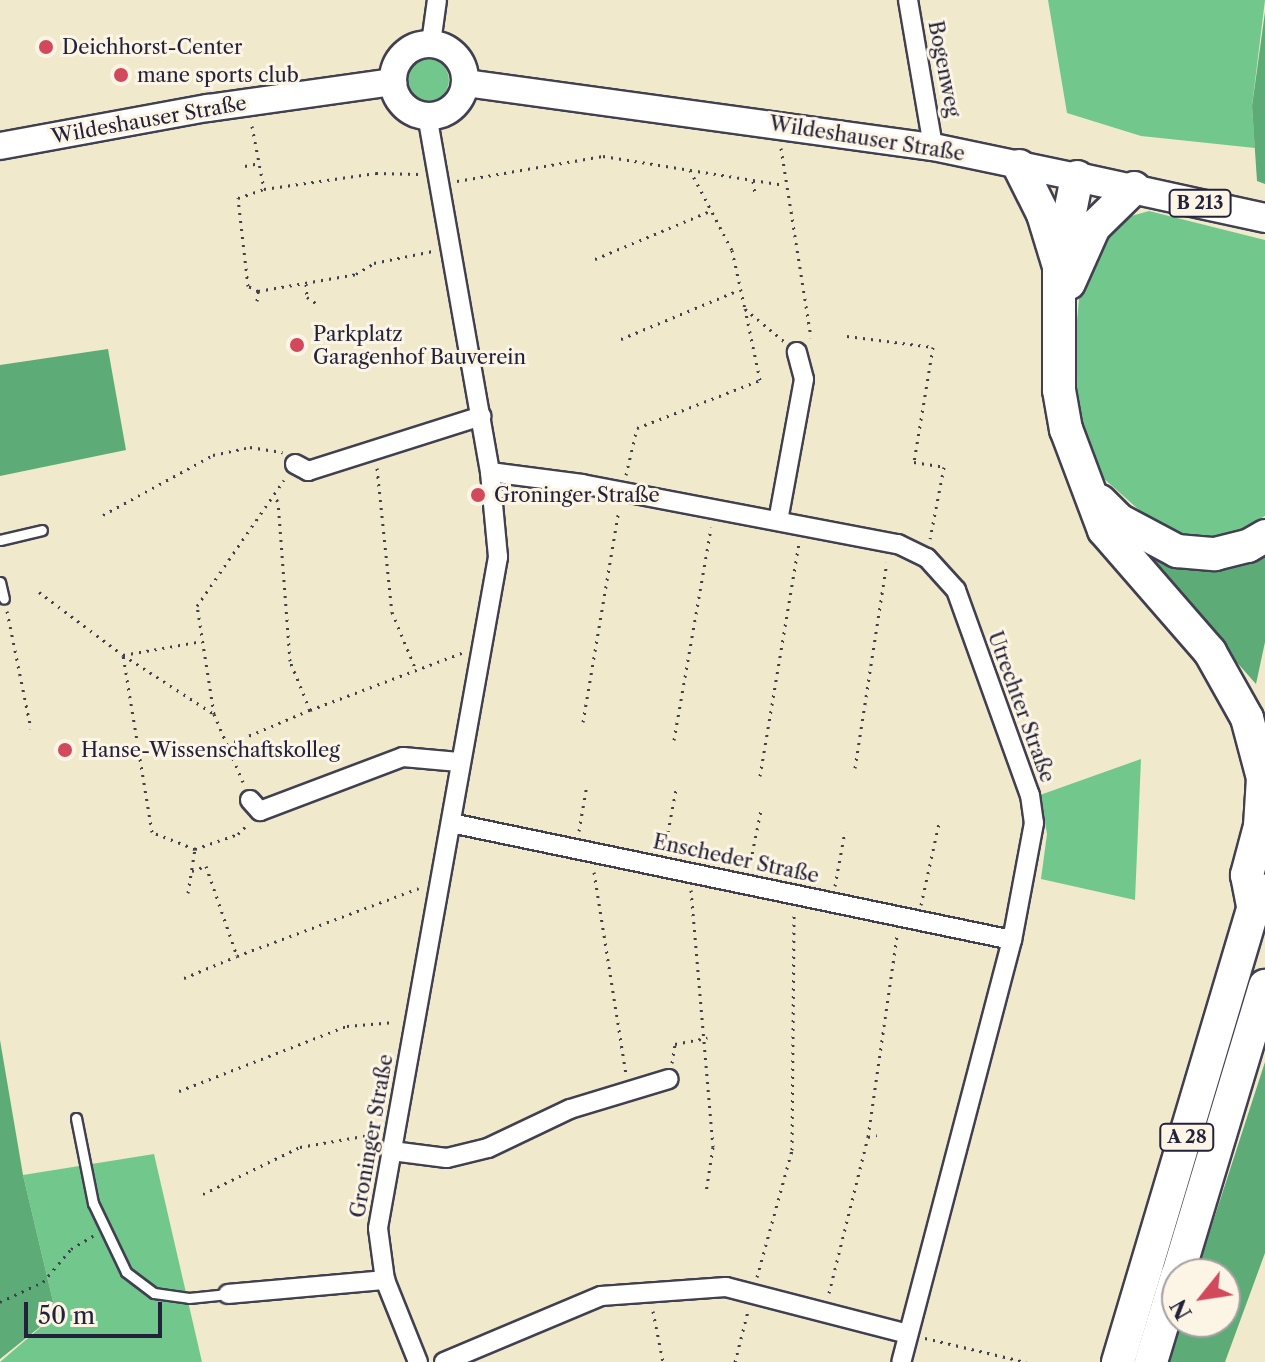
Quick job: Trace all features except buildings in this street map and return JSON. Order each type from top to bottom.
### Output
[{"type":"highway","points":[[1019,166],[1043,214],[1059,268]]},
{"type":"highway","points":[[1077,177],[1059,268],[1059,390],[1087,488],[1104,530],[1210,652],[1247,718],[1263,778],[1260,826],[1247,875],[1254,911]]},
{"type":"highway","points":[[1060,304],[1094,227],[1134,188]]},
{"type":"highway","points":[[1087,488],[1119,520],[1177,551],[1215,554],[1248,546],[1265,536]]},
{"type":"highway","name":"A 28","points":[[1118,1362],[1265,869]]},
{"type":"highway","name":"A 28","points":[[1182,1258],[1265,986]]},
{"type":"highway","name":"A 28","points":[[1151,1362],[1161,1329]]},
{"type":"main road","points":[[431,43],[453,53],[465,83],[452,107],[427,116],[411,111],[398,98],[393,82],[403,55],[431,43]]},
{"type":"main road","name":"Wildeshauser Straße","points":[[0,146],[248,102],[393,82]]},
{"type":"main road","name":"Wildeshauser Straße","points":[[465,83],[933,147],[1265,218]]},
{"type":"street","points":[[431,43],[437,0]]},
{"type":"street","name":"Bogenweg","points":[[908,0],[933,147]]},
{"type":"street","name":"Groninger Straße","points":[[418,1362],[385,1280],[378,1228],[498,557],[481,416],[448,248],[440,177],[427,116]]},
{"type":"street","points":[[778,521],[804,379],[797,352]]},
{"type":"street","points":[[295,464],[308,471],[481,416]]},
{"type":"street","name":"Utrechter Straße","points":[[490,472],[622,491],[890,543],[927,558],[956,590],[1030,795],[1034,823],[1012,940],[901,1362]]},
{"type":"street","points":[[255,806],[403,757],[459,762]]},
{"type":"street","name":"Enscheder Straße","points":[[451,823],[1012,940]]},
{"type":"street","points":[[393,1142],[447,1158],[488,1148],[570,1109],[669,1079]]},
{"type":"street","points":[[228,1294],[385,1280]]},
{"type":"street","points":[[444,1362],[601,1296],[726,1287],[908,1334]]},
{"type":"lane","points":[[0,540],[42,530]]},
{"type":"lane","points":[[0,582],[4,599]]},
{"type":"lane","points":[[76,1118],[104,1234],[126,1272],[154,1293],[189,1298],[228,1294]]},
{"type":"path","points":[[248,102],[264,189]]},
{"type":"path","points":[[780,145],[811,338]]},
{"type":"path","points":[[448,248],[306,284],[258,291],[248,286],[238,198],[264,189],[440,177],[603,156],[785,185]]},
{"type":"path","points":[[245,166],[259,163]]},
{"type":"path","points":[[583,722],[622,491],[637,428],[760,380],[732,250],[690,170]]},
{"type":"path","points":[[753,180],[755,193]]},
{"type":"path","points":[[595,259],[712,211]]},
{"type":"path","points":[[306,284],[307,297],[316,303]]},
{"type":"path","points":[[621,339],[740,290]]},
{"type":"path","points":[[257,301],[258,291]]},
{"type":"path","points":[[745,309],[797,352]]},
{"type":"path","points":[[847,336],[933,347],[914,462],[944,467],[927,558]]},
{"type":"path","points":[[103,515],[213,455],[250,447],[291,453],[295,464],[197,606],[214,714],[255,806],[238,834],[195,849],[152,832],[123,655]]},
{"type":"path","points":[[375,448],[392,612],[416,670]]},
{"type":"path","points":[[273,497],[278,501],[290,661],[310,710]]},
{"type":"path","points":[[674,740],[715,509]]},
{"type":"path","points":[[760,776],[802,526]]},
{"type":"path","points":[[855,768],[890,543]]},
{"type":"path","points":[[39,592],[123,655],[214,714]]},
{"type":"path","points":[[4,599],[31,729]]},
{"type":"path","points":[[123,655],[202,641]]},
{"type":"path","points":[[227,745],[465,652],[479,655]]},
{"type":"path","points":[[587,784],[584,850],[629,1091]]},
{"type":"path","points":[[661,866],[676,789]]},
{"type":"path","points":[[745,884],[761,810]]},
{"type":"path","points":[[824,1312],[868,1137],[909,918],[939,823]]},
{"type":"path","points":[[832,902],[845,831]]},
{"type":"path","points":[[188,893],[195,849]]},
{"type":"path","points":[[192,871],[206,866],[237,956]]},
{"type":"path","points":[[690,872],[707,1038],[713,1147],[706,1192]]},
{"type":"path","points":[[184,978],[440,882]]},
{"type":"path","points":[[735,1362],[792,1150],[794,894]]},
{"type":"path","points":[[179,1091],[347,1026],[387,1020],[414,1026]]},
{"type":"path","points":[[669,1079],[675,1044],[707,1038]]},
{"type":"path","points":[[868,1137],[877,1135]]},
{"type":"path","points":[[203,1194],[300,1147],[393,1142]]},
{"type":"path","points":[[0,1302],[43,1282],[84,1238],[104,1234]]},
{"type":"path","points":[[650,1292],[663,1362]]},
{"type":"path","points":[[908,1334],[1026,1362]]},
{"type":"green space","points":[[1048,0],[1265,0],[1252,106],[1255,148],[1141,136],[1067,113]]},
{"type":"green space","points":[[1265,12],[1265,184],[1257,181],[1252,106]]},
{"type":"green space","points":[[428,59],[443,65],[449,80],[443,95],[428,101],[413,95],[407,80],[413,65]]},
{"type":"green space","points":[[1149,211],[1265,240],[1265,516],[1225,539],[1183,536],[1147,517],[1102,477],[1084,436],[1073,364],[1079,299],[1102,243],[1128,217]]},
{"type":"green space","points":[[108,349],[126,450],[0,476],[0,365]]},
{"type":"green space","points":[[1265,548],[1265,642],[1256,684],[1148,562],[1157,554]]},
{"type":"green space","points":[[1141,759],[1135,900],[1041,879],[1047,834],[1040,795]]},
{"type":"green space","points":[[0,1040],[23,1175],[56,1314],[0,1359]]},
{"type":"green space","points":[[1265,1062],[1265,1253],[1241,1318],[1241,1258],[1201,1258]]},
{"type":"green space","points":[[154,1154],[202,1362],[0,1362],[56,1314],[23,1175]]},
{"type":"green space","points":[[1176,1338],[1234,1338],[1225,1362],[1168,1362]]},
{"type":"place","name":"Deichhorst-Center","points":[[46,47]]},
{"type":"place","name":"mane sports club","points":[[121,75]]},
{"type":"place","name":"Parkplatz Garagenhof Bauverein","points":[[297,345]]},
{"type":"place","name":"Groninger Straße","points":[[478,495]]},
{"type":"place","name":"Hanse-Wissenschaftskolleg","points":[[65,750]]}]
